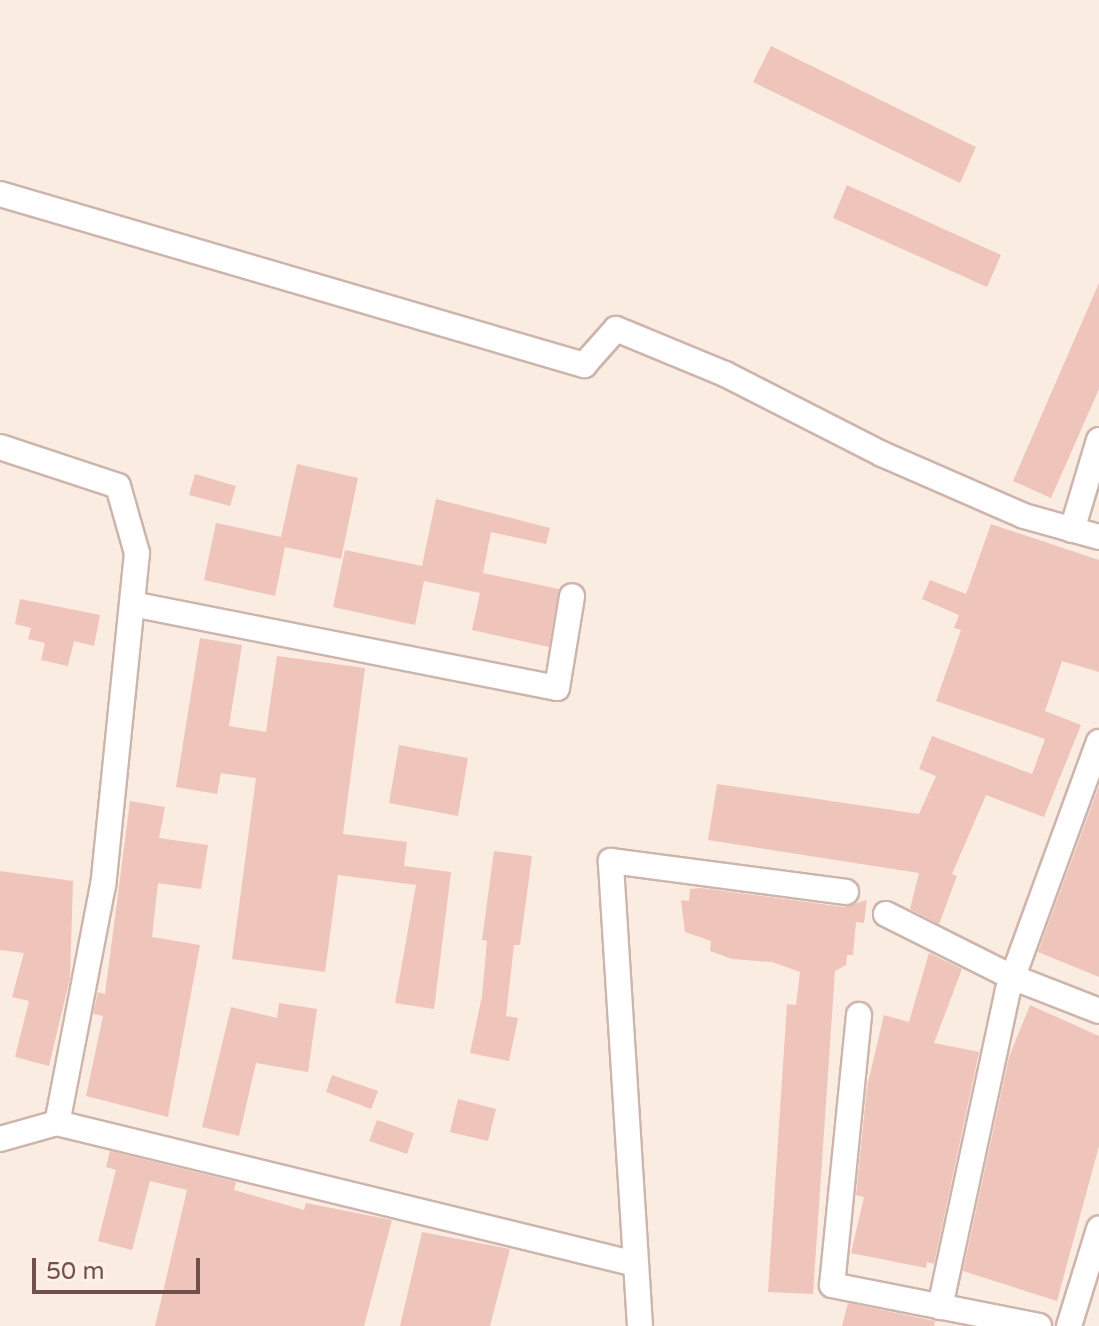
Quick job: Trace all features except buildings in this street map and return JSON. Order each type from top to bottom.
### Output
[{"type":"street","points":[[0,194],[584,365],[616,329],[725,374],[882,454],[995,504],[1099,537]]},
{"type":"street","points":[[1072,530],[1099,440]]},
{"type":"street","points":[[0,447],[118,486],[137,553],[103,885],[57,1123]]},
{"type":"street","points":[[132,604],[557,688],[572,596]]},
{"type":"street","points":[[940,1307],[1012,977],[1099,742]]},
{"type":"street","points":[[640,1326],[611,861],[846,892]]},
{"type":"street","points":[[886,914],[1012,977],[1099,1011]]},
{"type":"street","points":[[859,1015],[832,1285],[1039,1326]]},
{"type":"street","points":[[0,1139],[57,1123],[636,1264]]},
{"type":"street","points":[[1069,1326],[1099,1229]]}]
